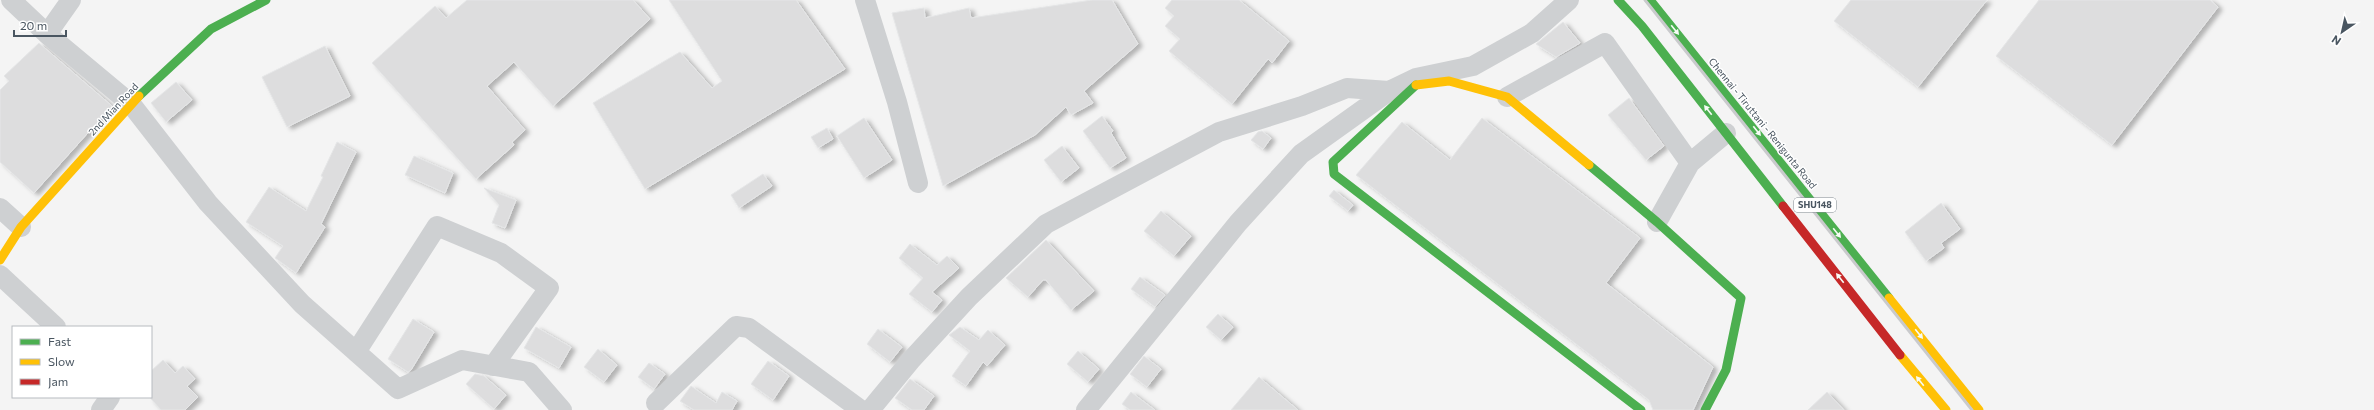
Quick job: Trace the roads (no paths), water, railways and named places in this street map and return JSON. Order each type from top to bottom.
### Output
[{"type":"main road","name":"2nd Mian Road","points":[[0,260],[21,227],[131,104],[211,29],[266,0]]},
{"type":"main road","name":"SHU148","points":[[1618,0],[1642,26],[1922,383],[1946,410]]},
{"type":"main road","name":"Chennai - Tiruttani - Renigunta Road","points":[[1650,0],[1979,410]]},
{"type":"main road","points":[[1641,410],[1334,174],[1333,162],[1415,85],[1449,81],[1507,97],[1656,222],[1741,298],[1726,370],[1705,410]]},
{"type":"street","points":[[11,0],[47,34],[131,104],[208,203],[302,304],[398,389],[462,360],[529,372],[562,410]]},
{"type":"street","points":[[47,34],[71,0]]},
{"type":"street","points":[[865,0],[897,102],[918,183]]},
{"type":"street","points":[[1086,410],[1238,223],[1301,154],[1389,91],[1416,78],[1473,66],[1532,33],[1570,0]]},
{"type":"street","points":[[1507,97],[1605,43],[1690,163]]},
{"type":"street","points":[[870,410],[912,359],[969,297],[1046,224],[1219,132],[1302,106],[1347,88],[1389,91]]},
{"type":"street","points":[[1656,222],[1690,163],[1726,133]]},
{"type":"street","points":[[0,208],[21,227]]},
{"type":"street","points":[[356,352],[437,226],[500,253],[549,288],[493,366]]},
{"type":"street","points":[[0,275],[55,326]]},
{"type":"street","points":[[657,408],[736,326],[742,326],[749,328],[861,410]]},
{"type":"street","points":[[101,410],[109,398]]},
{"type":"railway","points":[[1645,0],[1972,410]]}]
